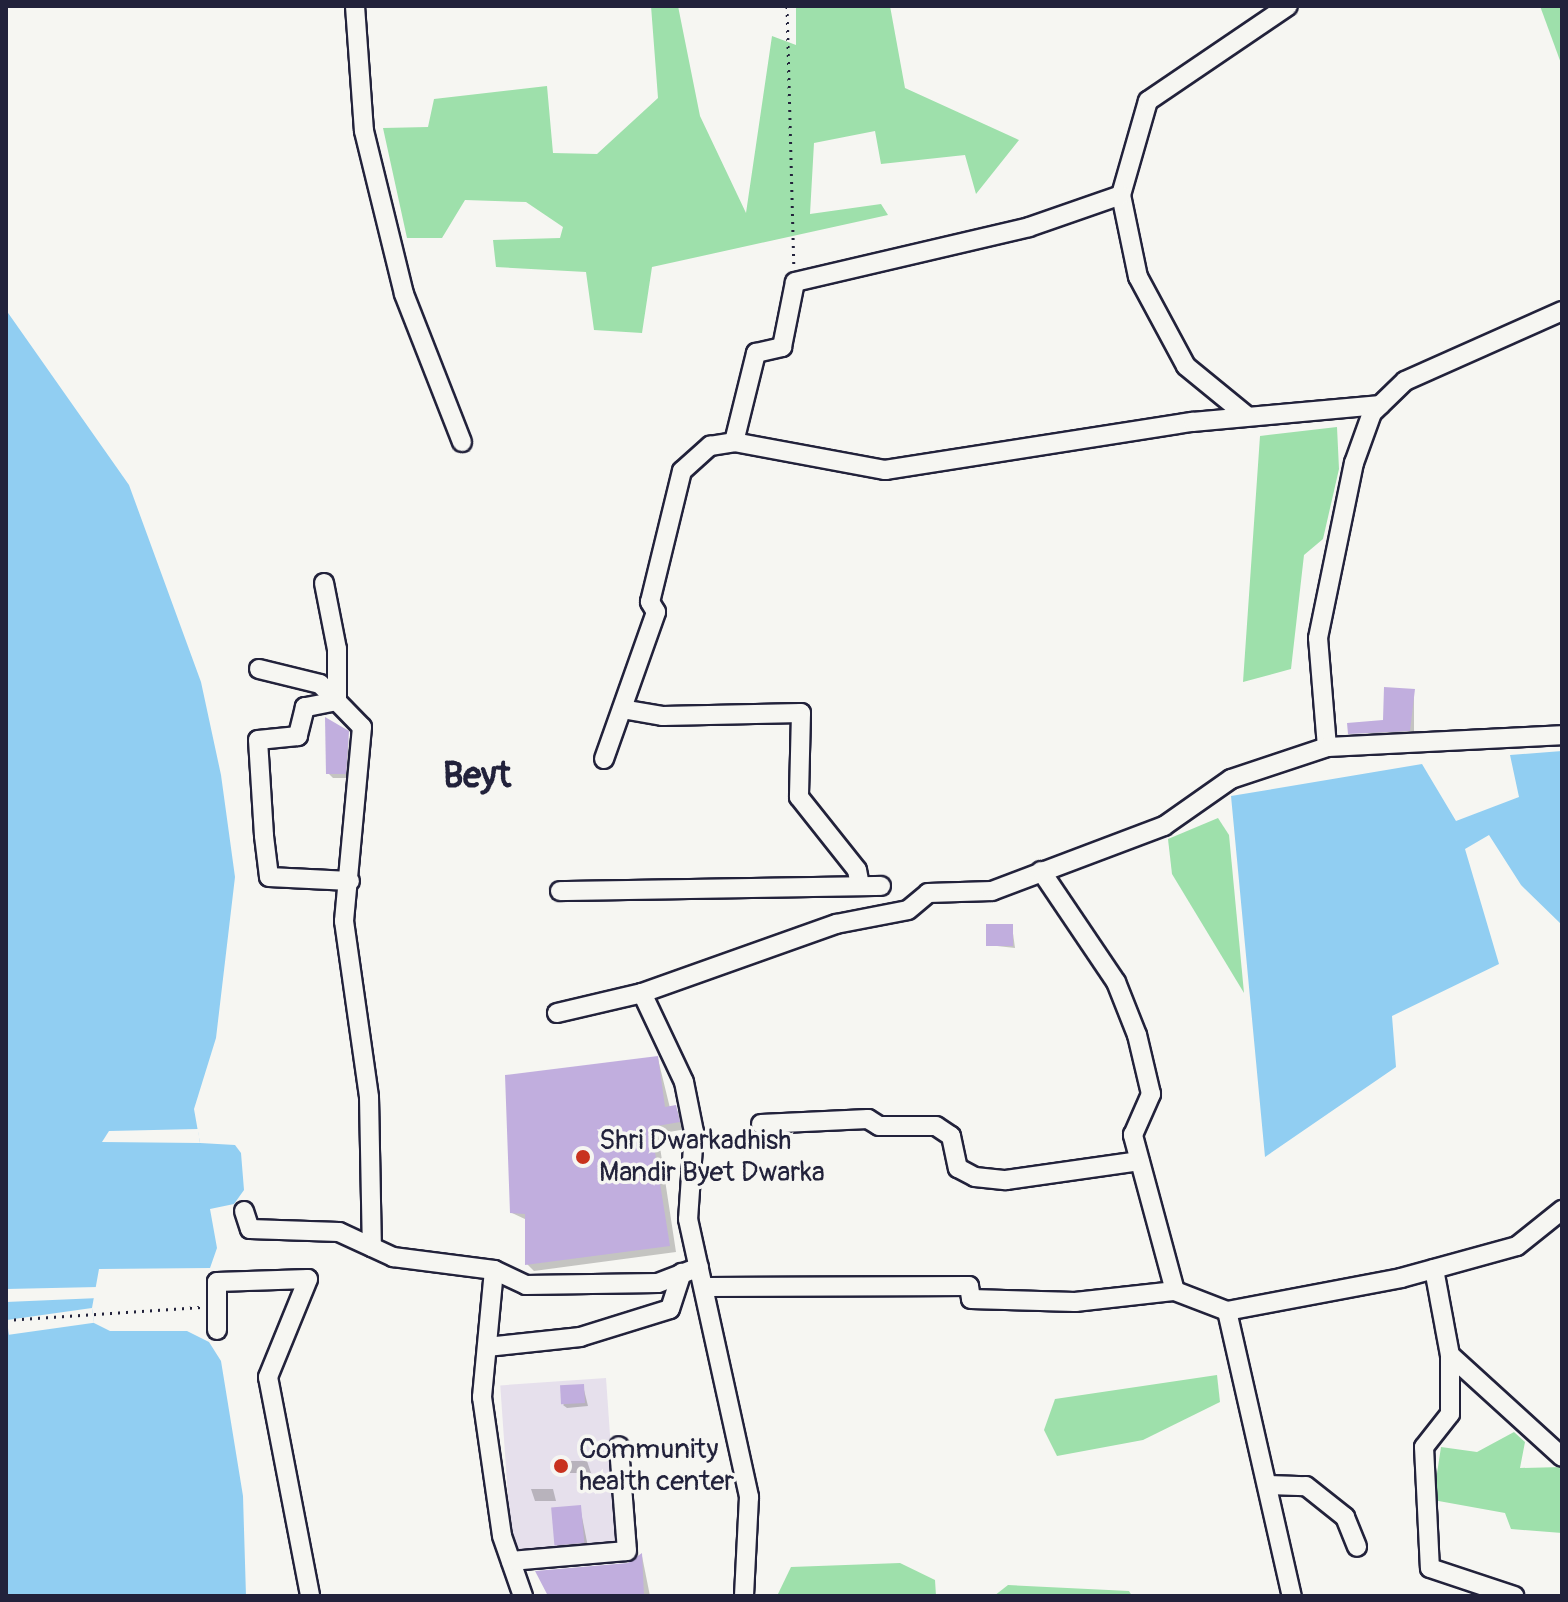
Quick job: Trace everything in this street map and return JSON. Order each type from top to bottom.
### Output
[{"type":"street","points":[[355,6],[364,131],[375,176],[404,294],[462,442]]},
{"type":"street","points":[[1247,416],[1186,366],[1138,277],[1121,195],[1148,101],[1288,6]]},
{"type":"street","points":[[734,442],[756,353],[782,347],[795,282],[1029,227],[1121,195]]},
{"type":"street","points":[[1327,747],[1318,638],[1354,463],[1380,405],[1405,381],[1562,311]]},
{"type":"street","points":[[604,759],[656,612],[650,602],[682,471],[710,446],[734,442],[885,470],[1247,416],[1380,405]]},
{"type":"street","points":[[324,583],[337,649],[337,701]]},
{"type":"street","points":[[259,669],[320,684],[362,727],[344,921],[369,1097],[372,1247]]},
{"type":"street","points":[[337,701],[305,707],[298,736],[258,740],[264,836],[269,877],[350,881]]},
{"type":"street","points":[[622,709],[663,716],[801,713],[799,797],[857,870],[860,886]]},
{"type":"street","points":[[557,1013],[642,993],[836,924],[908,910],[928,893],[992,891],[1164,826],[1231,779],[1327,747],[1562,735]]},
{"type":"street","points":[[1041,871],[1116,982],[1137,1035],[1151,1094],[1133,1135],[1175,1291]]},
{"type":"street","points":[[560,891],[881,886]]},
{"type":"street","points":[[487,1347],[580,1337],[670,1309],[691,1270],[688,1219],[694,1132],[684,1082],[642,993]]},
{"type":"street","points":[[761,1124],[868,1119],[879,1126],[936,1126],[951,1136],[958,1168],[975,1177],[1006,1180],[1140,1161]]},
{"type":"street","points":[[706,1287],[969,1286],[971,1299],[1075,1302],[1175,1291],[1227,1311],[1434,1269],[1517,1246],[1562,1210]]},
{"type":"street","points":[[244,1211],[250,1229],[339,1232],[393,1257],[494,1270],[526,1285],[658,1283],[691,1270]]},
{"type":"street","points":[[1434,1269],[1450,1355],[1450,1414],[1424,1447],[1430,1568],[1514,1596]]},
{"type":"street","points":[[494,1270],[482,1397],[511,1561],[521,1594]]},
{"type":"street","points":[[691,1270],[706,1287],[717,1376],[749,1497],[744,1596]]},
{"type":"street","points":[[217,1330],[217,1282],[308,1279],[268,1377],[310,1596]]},
{"type":"street","points":[[1227,1311],[1292,1596]]},
{"type":"street","points":[[1450,1355],[1562,1457]]},
{"type":"street","points":[[511,1561],[627,1551],[619,1446]]},
{"type":"street","points":[[1268,1485],[1306,1486],[1345,1517],[1357,1547]]},
{"type":"path","points":[[787,6],[795,282]]},
{"type":"path","points":[[6,1320],[217,1306]]},
{"type":"shaded area","name":"Community health center","points":[[606,1378],[618,1547],[512,1554],[500,1385]]},
{"type":"green space","points":[[651,6],[678,6],[700,116],[746,213],[772,36],[796,45],[796,6],[890,6],[905,88],[1019,140],[976,194],[965,155],[881,164],[875,131],[814,143],[810,214],[881,204],[888,215],[652,267],[642,333],[594,330],[586,272],[496,267],[493,240],[560,238],[563,227],[526,202],[465,200],[442,238],[407,238],[383,128],[428,127],[434,99],[547,86],[553,153],[597,154],[658,98]]},
{"type":"green space","points":[[1540,6],[1562,6],[1562,66]]},
{"type":"green space","points":[[1337,427],[1339,469],[1323,539],[1304,555],[1291,669],[1243,682],[1260,436]]},
{"type":"green space","points":[[1218,818],[1229,835],[1244,993],[1172,874],[1168,839]]},
{"type":"green space","points":[[1217,1375],[1220,1402],[1143,1440],[1057,1456],[1044,1430],[1055,1399]]},
{"type":"green space","points":[[1514,1432],[1525,1442],[1520,1468],[1562,1467],[1562,1533],[1511,1529],[1505,1513],[1433,1500],[1441,1447],[1477,1452]]},
{"type":"green space","points":[[900,1563],[935,1580],[936,1596],[777,1596],[791,1567]]},
{"type":"green space","points":[[1008,1585],[1129,1591],[1132,1596],[994,1596]]},
{"type":"water","points":[[6,310],[129,485],[201,682],[221,775],[235,877],[216,1038],[194,1109],[200,1143],[235,1145],[241,1153],[244,1190],[234,1204],[210,1209],[217,1248],[210,1268],[99,1269],[92,1308],[94,1323],[110,1331],[187,1331],[209,1342],[221,1361],[243,1496],[246,1596],[6,1596]]},
{"type":"water","points":[[1562,751],[1562,925],[1521,885],[1489,835],[1465,849],[1499,964],[1392,1016],[1396,1067],[1265,1157],[1231,796],[1422,764],[1456,821],[1519,797],[1510,755]]},
{"type":"pier","points":[[198,1129],[200,1143],[102,1142],[109,1131]]},
{"type":"pier","points":[[98,1287],[99,1298],[6,1302],[6,1289]]},
{"type":"pier","points":[[92,1308],[94,1323],[9,1335],[7,1320]]},
{"type":"building","points":[[1384,687],[1415,689],[1410,731],[1348,734],[1347,723],[1383,720]]},
{"type":"building","points":[[325,717],[349,731],[346,774],[326,774]]},
{"type":"building","points":[[986,924],[1013,924],[1013,946],[986,946]]},
{"type":"building","name":"Shri Dwarkadhish Mandir Byet Dwarka","points":[[658,1056],[665,1107],[676,1105],[680,1122],[651,1127],[670,1246],[525,1265],[525,1214],[510,1213],[505,1075]]},
{"type":"building","points":[[584,1384],[585,1403],[561,1404],[560,1385]]},
{"type":"building","points":[[581,1505],[584,1543],[554,1545],[551,1508]]},
{"type":"building","points":[[642,1553],[644,1596],[548,1596],[535,1571],[628,1563]]},
{"type":"place","name":"Shri Dwarkadhish Mandir Byet Dwarka","points":[[583,1157]]},
{"type":"place","name":"Community health center","points":[[561,1466]]},
{"type":"district","name":"Beyt","points":[[477,776]]}]
